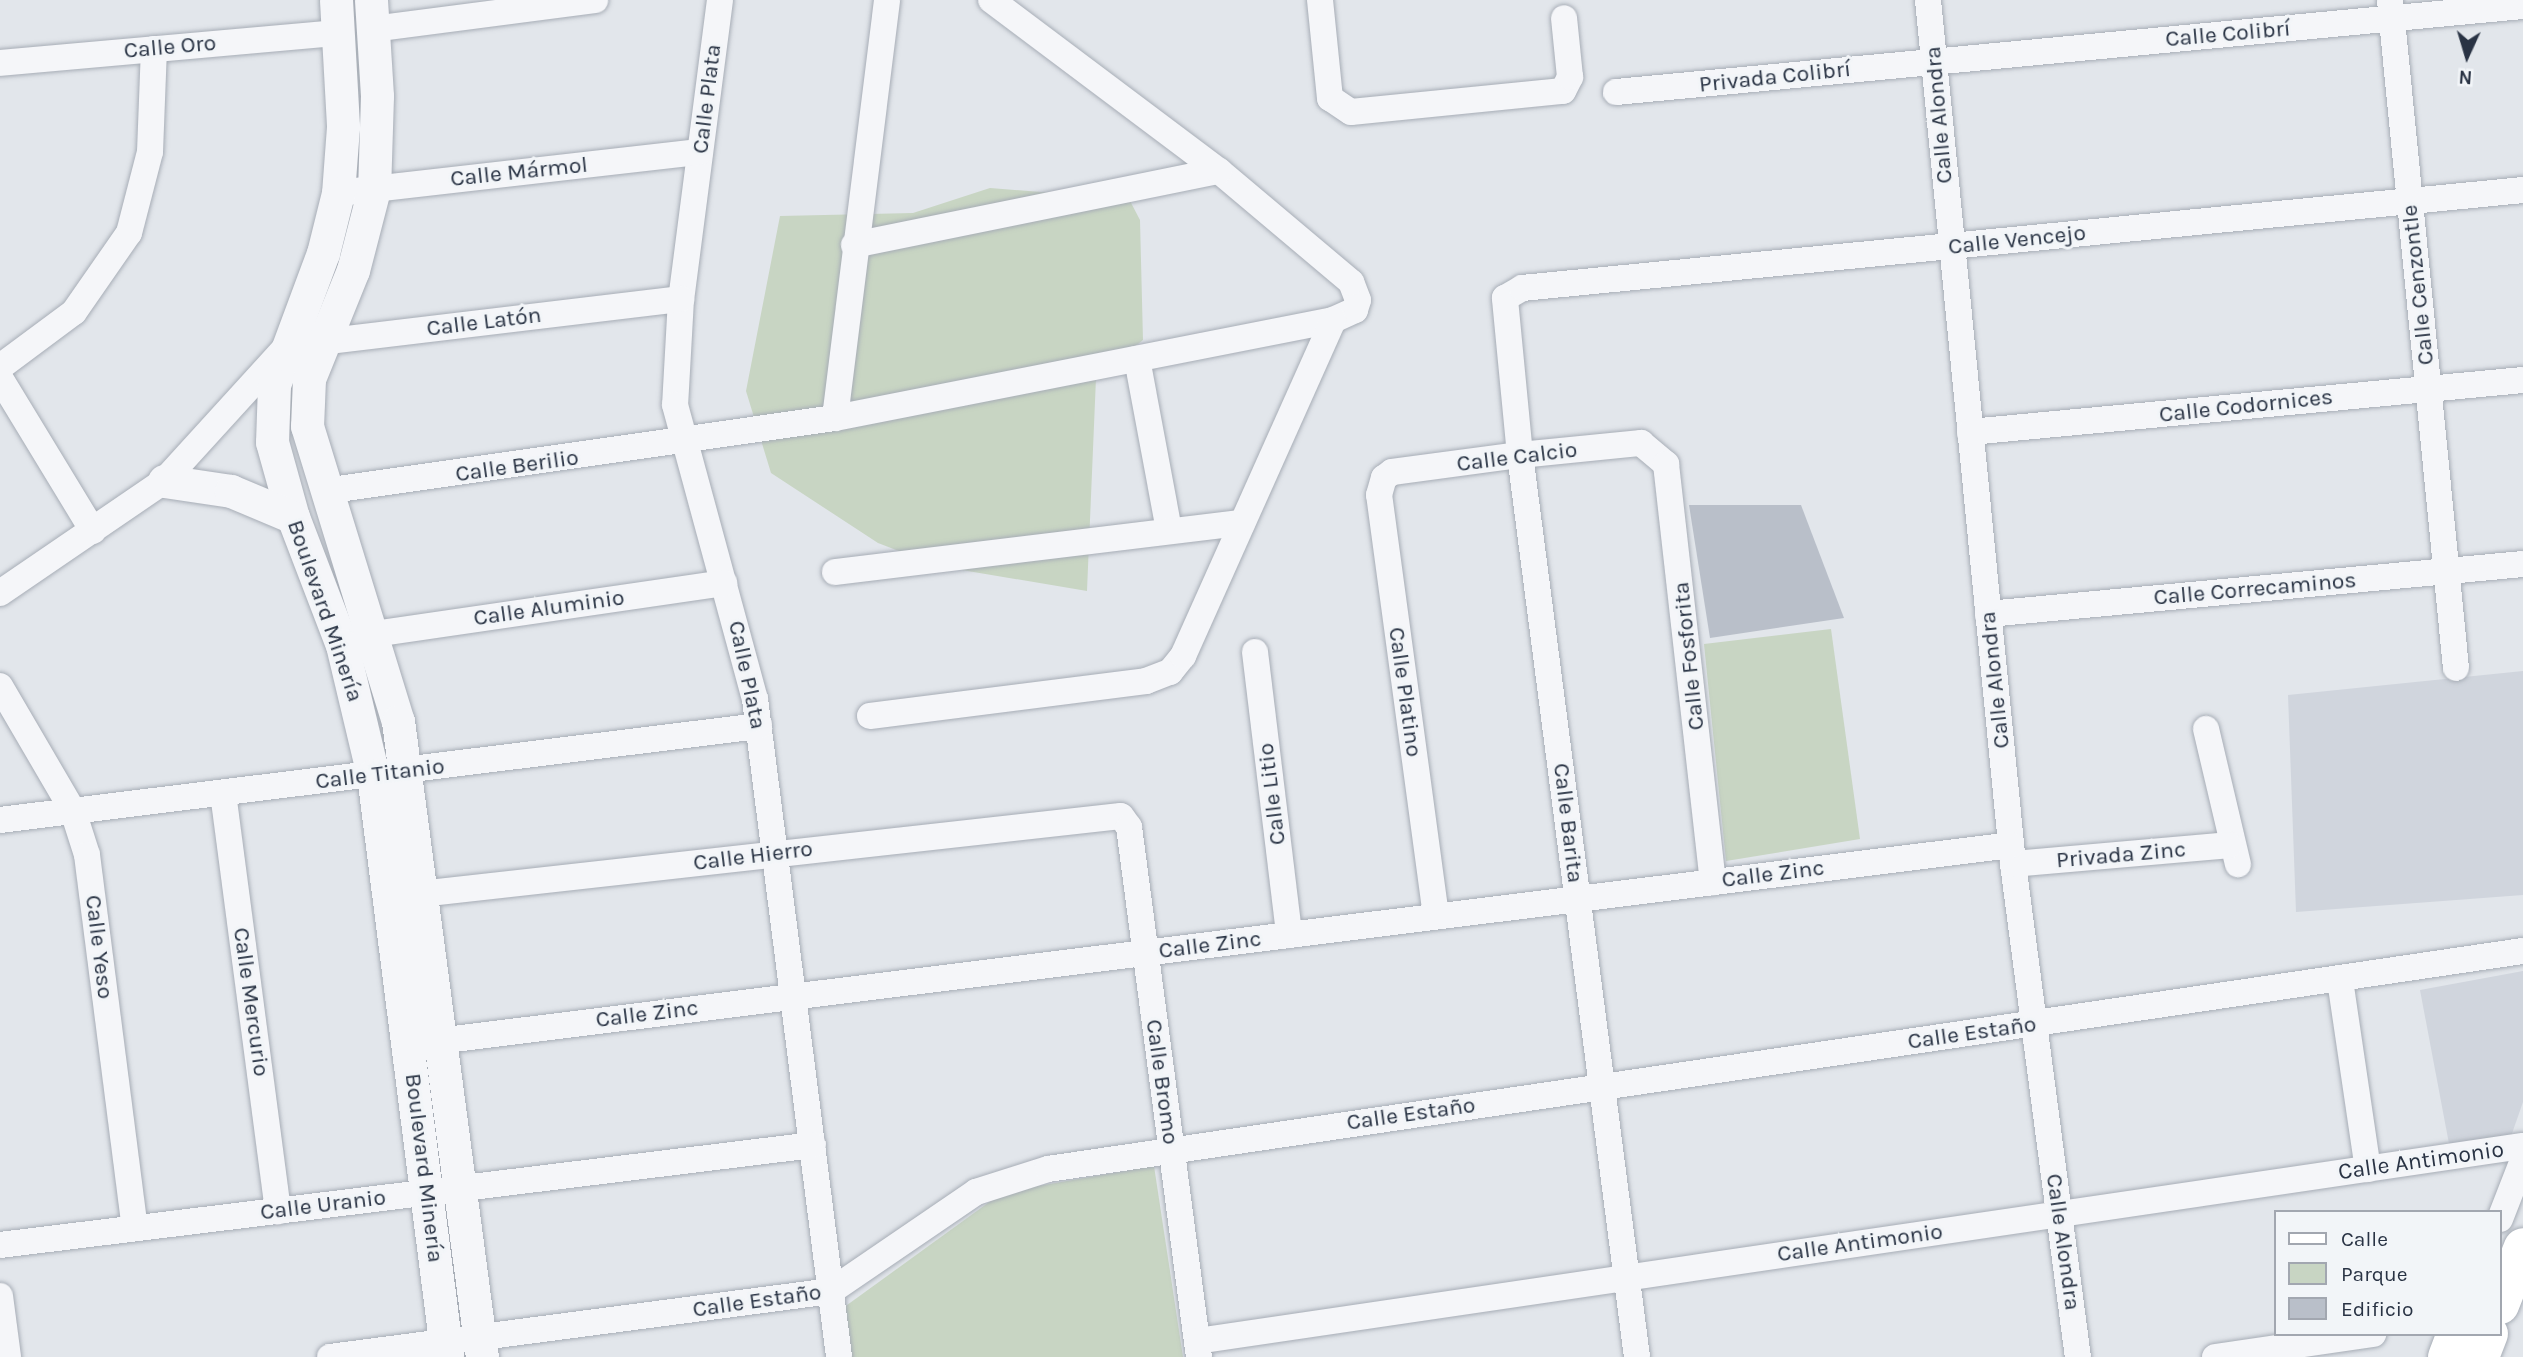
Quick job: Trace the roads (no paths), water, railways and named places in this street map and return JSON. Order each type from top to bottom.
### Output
[{"type":"main road","points":[[2502,1300],[2523,1247]]},
{"type":"main road","points":[[2447,1357],[2455,1336]]},
{"type":"main road","points":[[2480,1357],[2488,1336]]},
{"type":"street","name":"Boulevard Minería","points":[[336,0],[343,127],[338,193],[323,253],[287,346],[271,415],[277,465],[293,517],[349,670],[373,775],[447,1350]]},
{"type":"street","points":[[372,14],[595,0]]},
{"type":"street","name":"Calle Plata","points":[[720,0],[681,299],[673,387],[696,441],[723,583],[759,726],[839,1357]]},
{"type":"street","points":[[835,418],[854,245],[887,0]]},
{"type":"street","points":[[870,716],[1161,677],[1183,656],[1333,320],[1355,310],[1356,289],[1219,171],[991,0]]},
{"type":"street","points":[[1320,0],[1329,98],[1351,112],[1563,91],[1570,78],[1564,18]]},
{"type":"street","name":"Calle Alondra","points":[[1928,0],[2012,855],[2078,1357]]},
{"type":"street","name":"Calle Colibrí","points":[[1934,61],[2391,9],[2523,6]]},
{"type":"street","name":"Calle Cenzontle","points":[[2391,9],[2456,668]]},
{"type":"street","name":"Boulevard Minería","points":[[372,14],[374,189],[353,270],[323,341],[306,402],[312,453],[374,634],[407,771],[480,1348]]},
{"type":"street","name":"Calle Oro","points":[[0,63],[339,33]]},
{"type":"street","points":[[0,367],[74,312],[115,261],[130,233],[150,152],[154,49]]},
{"type":"street","name":"Privada Colibrí","points":[[1616,92],[1934,61]]},
{"type":"street","name":"Calle Mármol","points":[[338,193],[700,152]]},
{"type":"street","points":[[854,245],[1219,171]]},
{"type":"street","name":"Calle Vencejo","points":[[1512,292],[2523,190]]},
{"type":"street","name":"Calle Barita","points":[[1512,292],[1503,315],[1637,1357]]},
{"type":"street","name":"Calle Latón","points":[[287,346],[681,299]]},
{"type":"street","name":"Calle Berilio","points":[[325,491],[696,441],[835,418],[1333,320]]},
{"type":"street","points":[[0,593],[164,481],[287,346]]},
{"type":"street","points":[[1137,359],[1169,530]]},
{"type":"street","points":[[0,378],[93,531]]},
{"type":"street","name":"Calle Codornices","points":[[1970,432],[2523,380]]},
{"type":"street","name":"Calle Calcio","points":[[1392,472],[1520,455],[1642,443]]},
{"type":"street","name":"Calle Fosforita","points":[[1642,443],[1661,455],[1670,475],[1713,882]]},
{"type":"street","name":"Calle Platino","points":[[1392,472],[1384,478],[1379,495],[1436,916]]},
{"type":"street","points":[[164,481],[231,491],[293,517]]},
{"type":"street","points":[[835,572],[1242,523]]},
{"type":"street","name":"Calle Correcaminos","points":[[1988,614],[2523,564]]},
{"type":"street","points":[[317,577],[351,566]]},
{"type":"street","name":"Calle Aluminio","points":[[374,634],[723,583]]},
{"type":"street","name":"Calle Litio","points":[[1255,652],[1289,935]]},
{"type":"street","name":"Calle Yeso","points":[[0,685],[73,811],[87,855],[135,1228]]},
{"type":"street","name":"Calle Titanio","points":[[0,820],[759,726]]},
{"type":"street","name":"Privada Zinc","points":[[2012,855],[2233,854],[2206,729]]},
{"type":"street","name":"Calle Mercurio","points":[[223,793],[278,1211]]},
{"type":"street","name":"Calle Hierro","points":[[390,898],[1115,814]]},
{"type":"street","name":"Calle Bromo","points":[[1115,814],[1129,827],[1198,1349]]},
{"type":"street","name":"Calle Zinc","points":[[409,1044],[1713,882],[2012,855]]},
{"type":"street","name":"Calle Estaño","points":[[330,1357],[480,1348],[831,1291],[997,1182],[1171,1150],[2523,951]]},
{"type":"street","points":[[2340,979],[2368,1169]]},
{"type":"street","name":"Calle Uranio","points":[[0,1245],[813,1145]]},
{"type":"street","name":"Calle Antimonio","points":[[1198,1349],[1627,1278],[2523,1146]]},
{"type":"street","points":[[2502,1214],[2523,1160]]},
{"type":"street","points":[[0,1296],[8,1357]]},
{"type":"street","points":[[2215,1357],[2359,1336]]}]
